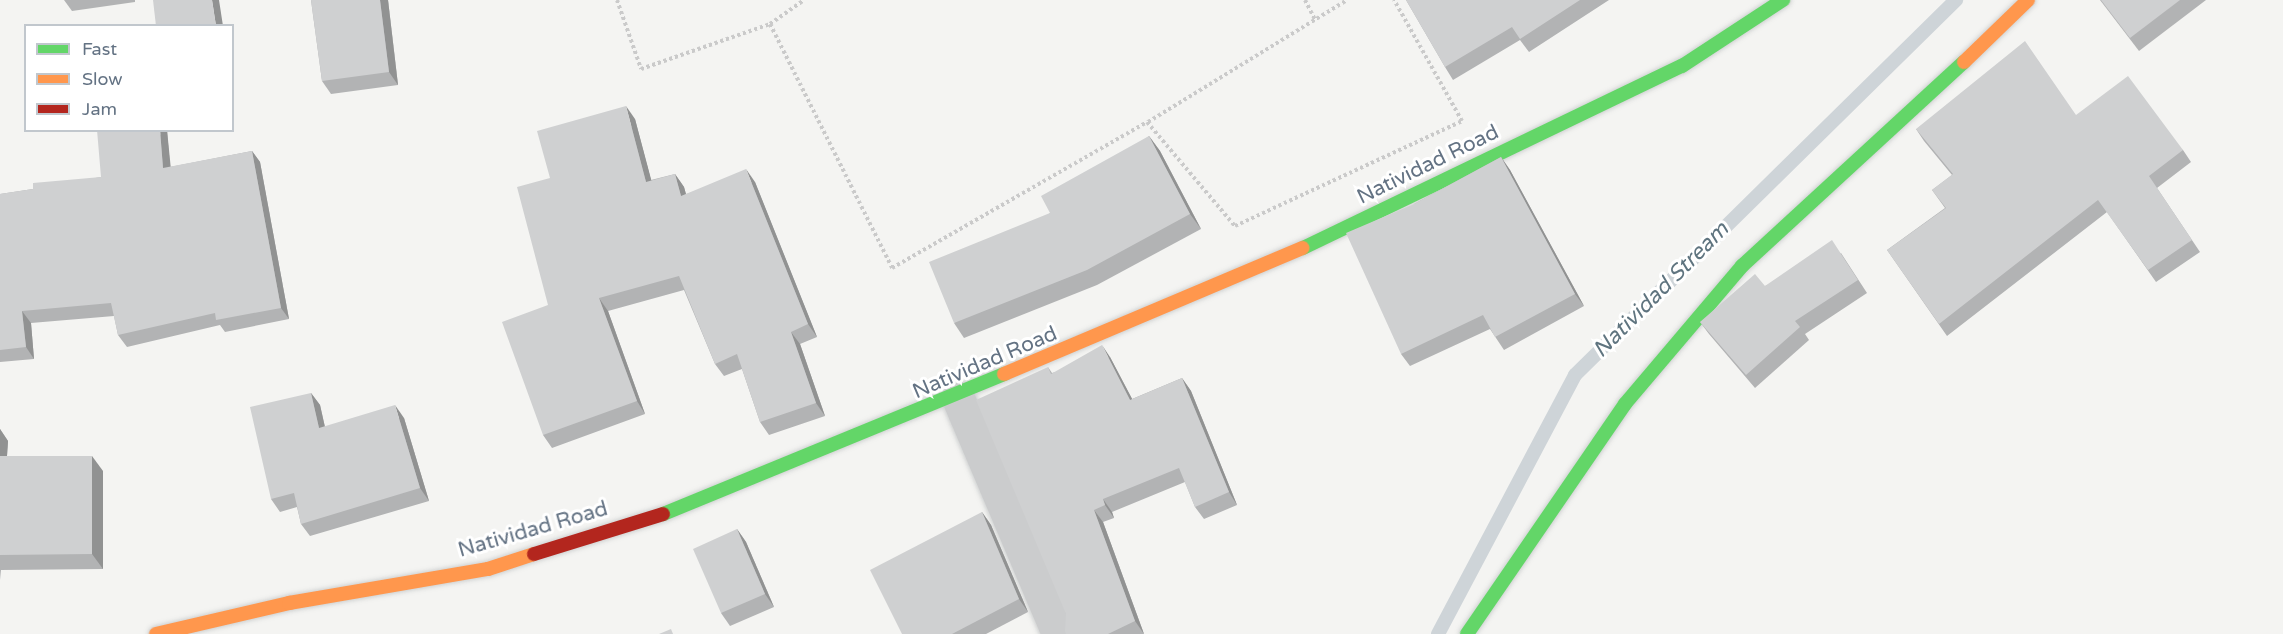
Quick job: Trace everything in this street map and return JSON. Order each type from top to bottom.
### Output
[{"type":"street","name":"Natividad Road","points":[[156,634],[289,603],[489,569],[706,500],[958,398],[1292,254],[1640,87],[1730,39],[1783,0]]},
{"type":"street","points":[[1467,634],[1625,404],[1742,266],[1879,145],[2028,0]]},
{"type":"street","points":[[958,398],[1058,634]]},
{"type":"path","points":[[617,0],[641,69],[770,24],[804,0]]},
{"type":"path","points":[[1305,0],[1315,20]]},
{"type":"path","points":[[770,24],[892,268],[1142,125],[1347,0]]},
{"type":"path","points":[[1142,125],[1148,122],[1235,225],[1462,121],[1394,0]]},
{"type":"building","points":[[153,0],[212,0],[216,24],[156,24]]},
{"type":"building","points":[[311,0],[380,0],[389,72],[322,81]]},
{"type":"building","points":[[1406,0],[1580,0],[1520,39],[1512,27],[1445,67]]},
{"type":"building","points":[[2101,0],[2180,0],[2130,38]]},
{"type":"building","points":[[2025,41],[2076,115],[2128,76],[2183,150],[2149,176],[2192,240],[2148,270],[2098,200],[1939,324],[1887,250],[1946,208],[1932,190],[1953,174],[1916,129]]},
{"type":"building","points":[[626,106],[646,182],[675,174],[681,196],[746,169],[808,324],[791,332],[816,403],[760,422],[737,354],[715,364],[679,276],[599,298],[637,401],[543,435],[502,322],[548,305],[517,187],[550,178],[537,131]]},
{"type":"building","points":[[97,132],[160,132],[163,168],[252,151],[281,308],[216,320],[215,313],[118,335],[111,303],[22,311],[26,347],[0,350],[0,194],[33,189],[33,183],[101,177]]},
{"type":"building","points":[[1149,136],[1190,214],[1087,270],[954,323],[929,262],[1050,213],[1041,196]]},
{"type":"building","points":[[1501,157],[1575,294],[1495,337],[1483,315],[1401,354],[1346,233],[1414,204]]},
{"type":"building","points":[[1832,240],[1858,280],[1795,321],[1800,327],[1746,375],[1700,322],[1755,274],[1765,286]]},
{"type":"building","points":[[1102,345],[1130,400],[1182,378],[1229,492],[1195,507],[1179,468],[1103,499],[1105,505],[1094,510],[1135,621],[1108,634],[1066,634],[1066,614],[976,400],[1048,367],[1051,374]]},
{"type":"building","points":[[311,393],[319,428],[395,405],[420,488],[301,524],[294,493],[271,499],[250,407]]},
{"type":"building","points":[[0,456],[92,456],[92,554],[0,555]]},
{"type":"building","points":[[982,512],[1019,599],[952,634],[902,634],[870,570]]},
{"type":"building","points":[[737,529],[765,594],[721,613],[693,549]]},
{"type":"building","points":[[671,629],[673,634],[659,634]]},
{"type":"waterway","name":"Natividad Stream","points":[[1438,634],[1575,375],[1956,0]]},
{"type":"traffic: fast","points":[[1303,248],[1682,66],[1783,0]]},
{"type":"traffic: fast","points":[[1467,634],[1625,404],[1742,266],[1964,62]]},
{"type":"traffic: fast","points":[[663,514],[1004,374]]},
{"type":"traffic: slow","points":[[1964,62],[2028,0]]},
{"type":"traffic: slow","points":[[1004,374],[1303,248]]},
{"type":"traffic: slow","points":[[156,634],[289,603],[488,569],[534,554]]},
{"type":"traffic: jam","points":[[534,554],[663,514]]}]
